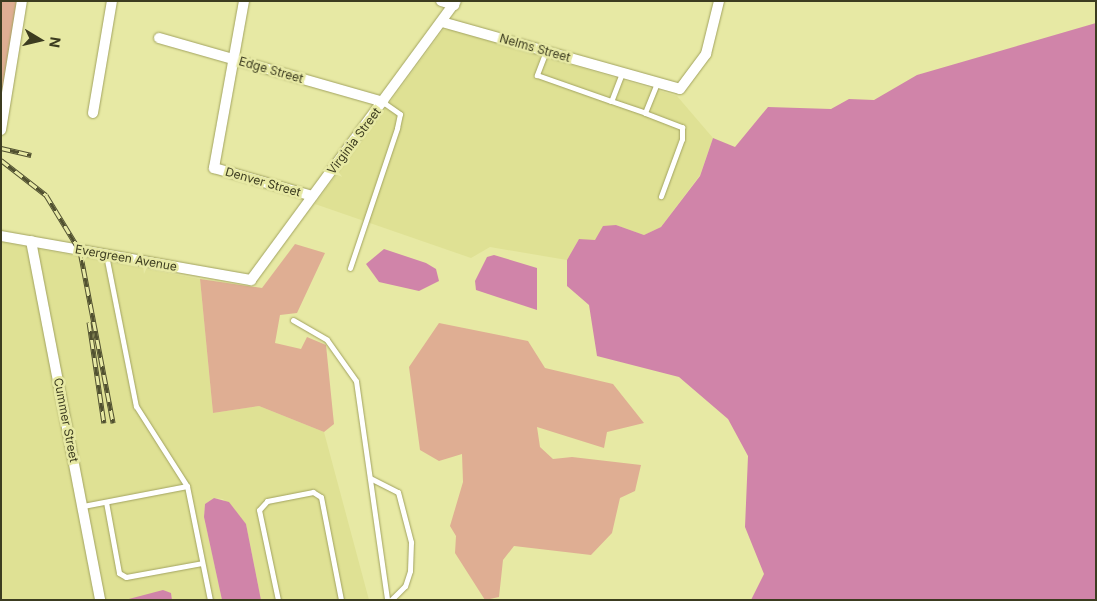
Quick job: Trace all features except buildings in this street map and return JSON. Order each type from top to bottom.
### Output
[{"type":"street","points":[[1,130],[22,1]]},
{"type":"street","points":[[93,112],[112,1]]},
{"type":"street","points":[[234,60],[244,1]]},
{"type":"street","points":[[441,1],[455,3]]},
{"type":"street","name":"Nelms Street","points":[[442,22],[680,89],[686,84],[706,54],[720,1]]},
{"type":"street","name":"Virginia Street","points":[[251,280],[455,3]]},
{"type":"street","name":"Edge Street","points":[[159,38],[383,102]]},
{"type":"street","name":"Denver Street","points":[[234,60],[214,168],[312,196]]},
{"type":"street","name":"Evergreen Avenue","points":[[1,236],[251,280]]},
{"type":"street","name":"Cummer Street","points":[[31,241],[100,600]]},
{"type":"lane","points":[[546,52],[537,75],[646,113],[682,128],[682,139],[661,196]]},
{"type":"lane","points":[[612,101],[625,74]]},
{"type":"lane","points":[[646,113],[657,84]]},
{"type":"lane","points":[[350,268],[398,128],[400,114],[383,102]]},
{"type":"lane","points":[[106,255],[136,406],[187,486],[210,600]]},
{"type":"lane","points":[[293,320],[326,340],[345,360],[356,381],[389,600]]},
{"type":"lane","points":[[370,478],[398,492],[411,542],[410,571],[405,586],[389,600]]},
{"type":"lane","points":[[83,506],[187,486]]},
{"type":"lane","points":[[278,600],[259,510],[267,501],[313,492],[321,497],[341,600]]},
{"type":"lane","points":[[106,502],[120,572],[126,577],[202,563]]},
{"type":"shaded area","points":[[1,1],[17,1],[1,105]]},
{"type":"shaded area","points":[[1096,23],[1096,600],[751,600],[764,574],[745,527],[748,456],[728,419],[679,377],[597,356],[589,305],[567,286],[567,260],[579,239],[595,240],[603,226],[616,225],[644,235],[661,227],[700,176],[713,138],[735,147],[768,107],[831,109],[849,99],[874,100],[917,75]]},
{"type":"shaded area","points":[[449,29],[677,96],[713,138],[700,175],[661,227],[644,235],[616,225],[595,241],[579,239],[567,260],[490,247],[471,258],[315,204],[443,30]]},
{"type":"shaded area","points":[[1,242],[200,279],[213,413],[259,406],[324,432],[369,600],[261,600],[246,524],[223,499],[214,498],[205,504],[204,517],[222,600],[172,600],[171,593],[125,600],[1,600]]},
{"type":"shaded area","points":[[295,244],[325,253],[297,313],[280,315],[275,343],[301,349],[307,337],[326,345],[334,424],[324,432],[259,406],[213,413],[200,279],[262,288]]},
{"type":"shaded area","points":[[384,249],[426,263],[436,269],[439,281],[419,291],[379,282],[366,264]]},
{"type":"shaded area","points":[[494,255],[537,268],[537,310],[476,290],[475,281],[487,257]]},
{"type":"shaded area","points":[[439,323],[528,341],[545,368],[613,384],[644,423],[607,432],[604,448],[537,427],[540,447],[553,459],[572,457],[641,465],[635,491],[620,498],[612,533],[591,555],[514,546],[503,560],[499,597],[485,600],[455,553],[456,536],[450,526],[463,482],[462,454],[439,461],[420,450],[409,367]]},
{"type":"shaded area","points":[[214,498],[229,502],[246,524],[261,600],[222,600],[204,517],[205,504]]},
{"type":"shaded area","points":[[163,590],[171,593],[172,600],[125,600]]},
{"type":"railway","points":[[1,148],[31,155]]},
{"type":"railway","points":[[1,160],[46,195],[80,251],[113,423]]},
{"type":"railway","points":[[89,322],[104,423]]}]
